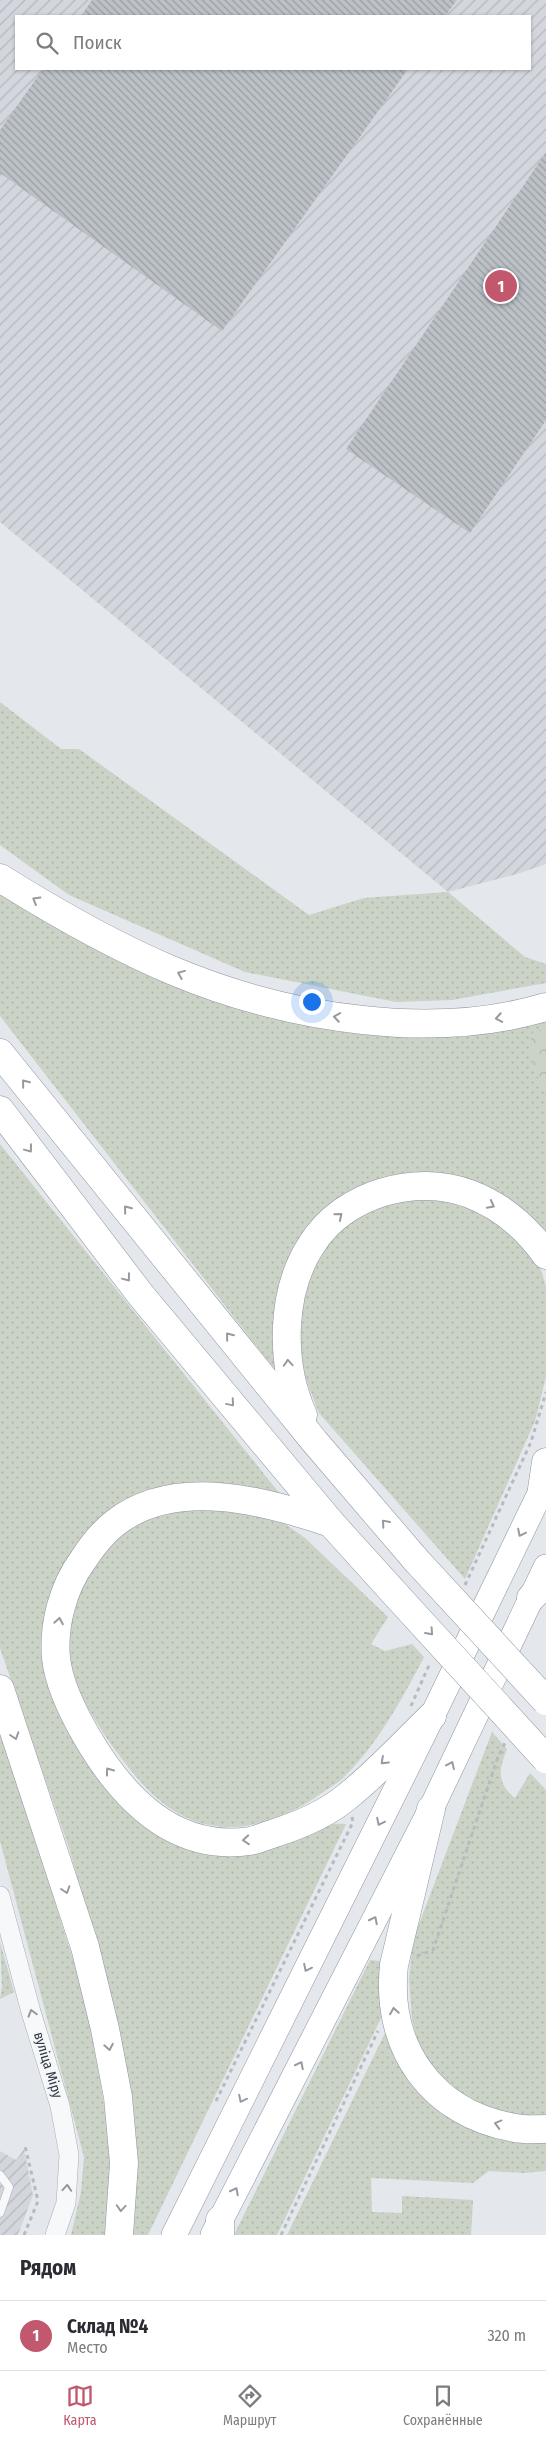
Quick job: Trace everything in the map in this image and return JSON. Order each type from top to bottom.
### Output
[{"type":"highway","points":[[0,878],[75,923],[163,967],[236,995],[272,1004],[344,1018],[408,1025],[470,1023],[546,1007]]},
{"type":"highway","points":[[0,1053],[315,1442],[416,1560],[546,1701]]},
{"type":"highway","points":[[0,1110],[140,1294],[331,1523],[546,1759]]},
{"type":"highway","points":[[315,1442],[298,1404],[289,1377],[288,1324],[292,1294],[300,1267],[312,1244],[328,1224],[346,1210],[369,1197],[391,1190],[416,1187],[442,1188],[469,1194],[496,1207],[532,1235],[546,1255]]},
{"type":"highway","points":[[174,2235],[432,1716],[544,1485],[546,1462]]},
{"type":"highway","points":[[331,1523],[292,1510],[239,1498],[187,1498],[163,1501],[141,1508],[116,1522],[97,1539],[77,1568],[64,1594],[58,1629],[56,1658],[64,1689],[78,1721],[98,1755],[123,1790],[150,1815],[175,1830],[210,1841],[250,1841],[297,1826],[344,1799],[432,1716]]},
{"type":"highway","points":[[218,2230],[430,1809],[538,1590],[546,1567]]},
{"type":"highway","points":[[0,1689],[85,1947],[105,2029],[118,2097],[124,2163],[119,2235]]},
{"type":"highway","points":[[430,1809],[394,1965],[391,1990],[395,2018],[404,2047],[419,2071],[448,2102],[487,2121],[516,2129],[546,2129]]},
{"type":"street","name":"вуліца Міру","points":[[0,1896],[31,2012],[60,2106],[69,2155],[66,2202],[55,2235]]},
{"type":"lane","points":[[0,2175],[9,2187],[0,2213]]},
{"type":"path","points":[[24,2235],[38,2201],[25,2146]]},
{"type":"shaded area","points":[[0,0],[546,0],[546,864],[517,874],[448,892],[0,522]]},
{"type":"shaded area","points":[[24,2149],[33,2195],[18,2235],[0,2235],[0,2151],[16,2160]]},
{"type":"green space","points":[[0,702],[61,749],[79,749],[309,915],[364,898],[448,892],[525,957],[546,964],[546,983],[452,1000],[396,1002],[245,972],[69,895],[0,845]]},
{"type":"green space","points":[[0,889],[152,976],[224,1005],[294,1022],[426,1037],[466,1036],[546,1016],[546,1231],[529,1213],[495,1190],[450,1178],[317,1223],[279,1375],[0,1016]]},
{"type":"green space","points":[[546,1030],[546,1097],[528,1053],[533,1031]]},
{"type":"green space","points":[[0,1144],[280,1494],[115,1510],[46,1661],[157,1834],[184,1848],[231,1855],[272,1849],[300,1839],[327,1825],[346,1824],[148,2235],[130,2235],[100,1959],[69,1848],[0,1648]]},
{"type":"green space","points":[[393,1197],[442,1197],[482,1211],[515,1233],[540,1267],[546,1286],[546,1377],[535,1421],[465,1579],[319,1413],[301,1367],[300,1322],[308,1275],[328,1239],[354,1213]]},
{"type":"green space","points":[[206,1506],[278,1519],[305,1538],[388,1617],[371,1644],[385,1651],[412,1644],[424,1657],[398,1704],[369,1749],[343,1778],[309,1802],[293,1810],[261,1823],[244,1826],[209,1825],[192,1820],[171,1809],[153,1794],[129,1768],[96,1722],[74,1678],[68,1651],[79,1587],[86,1571],[111,1542],[143,1514]]},
{"type":"green space","points":[[0,1727],[86,2001],[108,2127],[111,2189],[106,2235],[71,2235],[81,2192],[84,2157],[0,1841]]},
{"type":"green space","points":[[492,1732],[507,1749],[502,1763],[501,1775],[502,1781],[509,1792],[515,1798],[530,1773],[546,1790],[546,2119],[513,2117],[464,2098],[438,2078],[421,2056],[412,2019],[409,1979],[413,1940]]},
{"type":"green space","points":[[0,1942],[14,1992],[0,1999],[2,1987]]},
{"type":"green space","points":[[370,1960],[388,1962],[383,2014],[277,2235],[234,2235]]},
{"type":"green space","points":[[385,2033],[408,2076],[546,2138],[546,2171],[524,2173],[489,2171],[473,2183],[371,2178],[372,2212],[402,2213],[402,2196],[473,2200],[471,2235],[287,2235]]},
{"type":"building","points":[[92,0],[457,0],[446,15],[82,15]]},
{"type":"building","points":[[42,70],[407,70],[222,331],[0,173],[0,130]]},
{"type":"building","points":[[546,152],[546,420],[470,533],[346,449]]},
{"type":"place","name":"Склад №4","points":[[501,286]]}]
